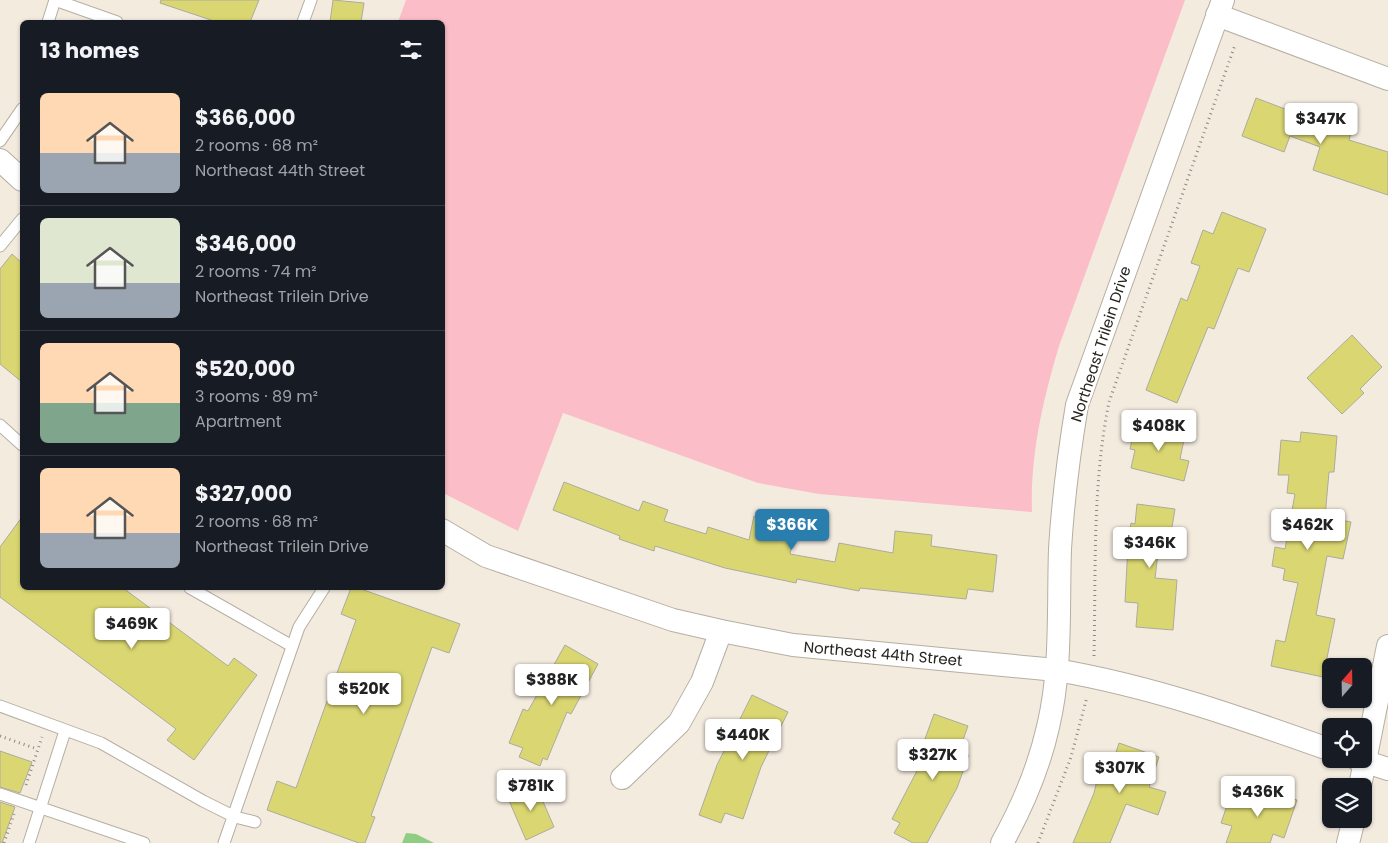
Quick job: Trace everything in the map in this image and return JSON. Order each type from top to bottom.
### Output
[{"type":"street","points":[[1220,7],[1243,24],[1388,78]]},
{"type":"street","name":"Northeast Trilein Drive","points":[[1002,843],[1033,778],[1049,726],[1056,670],[1060,547],[1066,467],[1077,406],[1220,7]]},
{"type":"street","points":[[0,160],[20,178]]},
{"type":"street","name":"Northeast 44th Street","points":[[445,532],[486,556],[673,620],[793,645],[1056,670],[1092,676],[1147,689],[1322,747]]},
{"type":"street","points":[[622,778],[679,724],[702,682],[721,631]]},
{"type":"street","points":[[1371,718],[1388,646]]},
{"type":"street","points":[[1372,764],[1388,769]]},
{"type":"street","points":[[1348,843],[1352,828]]},
{"type":"lane","points":[[49,20],[55,0],[112,20]]},
{"type":"lane","points":[[303,20],[311,0]]},
{"type":"lane","points":[[0,141],[20,112]]},
{"type":"lane","points":[[0,246],[20,221]]},
{"type":"lane","points":[[0,425],[20,443]]},
{"type":"lane","points":[[194,590],[292,646]]},
{"type":"lane","points":[[224,843],[235,816],[299,627],[323,590]]},
{"type":"lane","points":[[0,706],[101,743],[235,816],[255,822]]},
{"type":"lane","points":[[28,843],[65,731]]},
{"type":"lane","points":[[0,794],[144,843]]},
{"type":"path","points":[[1038,843],[1072,757],[1092,676],[1097,481],[1100,444],[1109,402],[1243,24]]},
{"type":"path","points":[[0,736],[37,749]]},
{"type":"shaded area","points":[[406,0],[1185,0],[1059,346],[1035,449],[1032,512],[819,494],[758,483],[563,413],[518,531],[445,494],[445,20],[399,20]]},
{"type":"shaded area","points":[[406,833],[416,834],[434,843],[402,843]]},
{"type":"building","points":[[161,0],[259,0],[251,20],[211,20],[160,3]]},
{"type":"building","points":[[333,0],[364,3],[361,20],[330,20]]},
{"type":"building","points":[[1256,98],[1319,122],[1320,120],[1352,130],[1349,140],[1388,152],[1388,195],[1313,170],[1320,147],[1290,136],[1284,152],[1242,136]]},
{"type":"building","points":[[1222,212],[1266,229],[1249,272],[1238,268],[1214,329],[1208,327],[1177,403],[1146,390],[1181,298],[1187,301],[1200,266],[1191,263],[1203,230],[1213,234]]},
{"type":"building","points":[[12,254],[20,261],[20,380],[0,364],[0,269]]},
{"type":"building","points":[[1352,335],[1382,367],[1360,389],[1364,393],[1342,414],[1307,378]]},
{"type":"building","points":[[1136,423],[1185,435],[1180,459],[1189,461],[1184,481],[1131,468],[1135,450],[1130,449]]},
{"type":"building","points":[[1301,432],[1337,436],[1334,472],[1329,472],[1325,517],[1351,522],[1343,559],[1327,556],[1316,615],[1335,619],[1327,658],[1322,658],[1322,677],[1271,666],[1276,640],[1285,642],[1298,583],[1283,580],[1285,569],[1272,566],[1275,547],[1285,549],[1295,494],[1287,493],[1289,475],[1278,475],[1281,440],[1300,442]]},
{"type":"building","points":[[564,482],[639,511],[643,501],[668,510],[664,521],[706,534],[708,527],[749,540],[754,516],[796,526],[790,554],[835,562],[839,543],[893,553],[895,531],[932,535],[931,546],[997,555],[993,592],[968,589],[966,599],[860,588],[859,591],[797,579],[796,583],[725,568],[655,546],[654,551],[619,539],[620,536],[553,510]]},
{"type":"building","points":[[1137,504],[1175,509],[1170,539],[1160,537],[1155,578],[1177,580],[1173,630],[1136,627],[1138,603],[1125,602],[1128,545],[1131,523],[1135,524]]},
{"type":"building","points":[[20,520],[20,590],[126,590],[228,666],[234,658],[257,675],[194,760],[167,740],[176,729],[0,597],[0,547]]},
{"type":"building","points":[[350,590],[364,590],[460,624],[449,653],[432,647],[371,816],[375,817],[365,843],[359,843],[267,810],[277,781],[296,788],[356,620],[341,614]]},
{"type":"building","points":[[565,645],[598,664],[571,714],[567,712],[547,760],[543,758],[540,766],[519,757],[523,748],[509,743],[523,709],[528,711]]},
{"type":"building","points":[[752,695],[788,712],[761,767],[743,819],[725,813],[721,823],[699,815],[717,765]]},
{"type":"building","points":[[934,714],[968,726],[959,751],[969,755],[957,788],[927,843],[913,843],[894,833],[900,823],[892,819],[921,763],[917,761]]},
{"type":"building","points":[[1119,743],[1159,757],[1149,787],[1166,792],[1158,815],[1126,804],[1110,843],[1073,843],[1094,793],[1100,768],[1110,771]]},
{"type":"building","points":[[0,751],[32,762],[20,793],[0,787]]},
{"type":"building","points":[[535,783],[554,827],[526,840],[507,796]]},
{"type":"building","points":[[1263,789],[1297,800],[1284,838],[1273,834],[1270,843],[1226,843],[1232,826],[1221,823],[1231,794],[1258,803]]},
{"type":"building","points":[[0,802],[15,807],[2,843],[0,843]]}]
